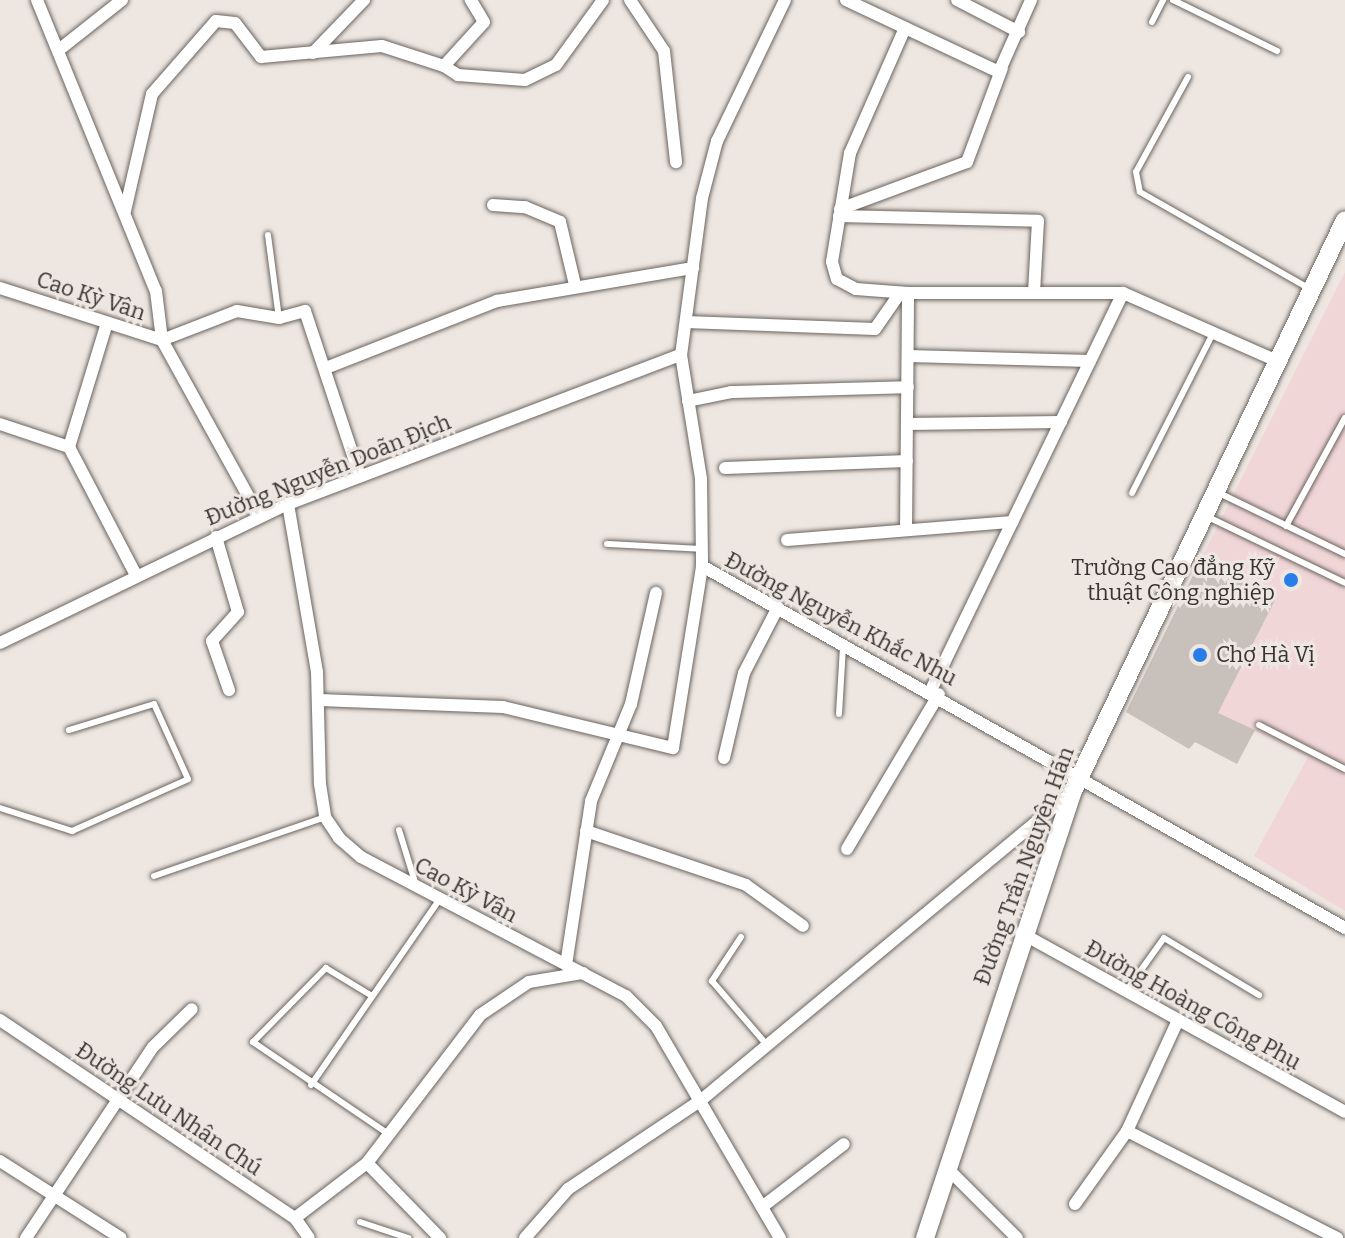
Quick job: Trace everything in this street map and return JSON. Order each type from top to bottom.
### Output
[{"type":"street","points":[[37,0],[60,49],[156,291],[162,340],[237,311],[279,318],[310,316],[360,476]]},
{"type":"street","points":[[60,49],[122,0]]},
{"type":"street","points":[[313,53],[364,0]]},
{"type":"street","points":[[444,66],[484,22],[471,0]]},
{"type":"street","points":[[125,211],[152,94],[204,30],[216,21],[235,23],[261,57],[382,46],[444,66],[458,75],[525,80],[556,65],[603,0]]},
{"type":"street","points":[[630,0],[664,51],[676,162]]},
{"type":"street","name":"Đường Nguyễn Khắc Nhu","points":[[785,0],[717,141],[693,268],[681,355],[688,401],[702,566],[1081,773],[1345,928]]},
{"type":"street","points":[[846,0],[990,70],[1002,68]]},
{"type":"street","points":[[957,0],[1019,32]]},
{"type":"street","points":[[840,212],[967,162],[1031,0]]},
{"type":"street","points":[[905,28],[863,108],[832,262],[837,279],[856,289],[904,293],[1123,293],[1277,361]]},
{"type":"street","points":[[493,205],[525,207],[560,222],[575,285]]},
{"type":"street","points":[[840,212],[1038,221],[1034,293]]},
{"type":"street","name":"Đường Trần Nguyên Hãn","points":[[925,1238],[1021,933],[1073,791],[1345,220]]},
{"type":"street","points":[[326,368],[497,301],[575,285],[693,268]]},
{"type":"street","name":"Cao Kỳ Vân","points":[[0,288],[162,340],[259,516]]},
{"type":"street","points":[[686,322],[875,329],[904,293]]},
{"type":"street","points":[[904,293],[908,356],[906,530]]},
{"type":"street","points":[[847,849],[935,692],[1012,522],[1123,293]]},
{"type":"street","points":[[69,447],[107,323]]},
{"type":"street","name":"Đường Nguyễn Doãn Địch","points":[[0,643],[259,516],[681,355]]},
{"type":"street","points":[[908,356],[1090,361]]},
{"type":"street","points":[[688,401],[731,392],[908,387]]},
{"type":"street","points":[[907,424],[1061,422]]},
{"type":"street","points":[[0,424],[69,447],[136,575]]},
{"type":"street","points":[[725,468],[907,461]]},
{"type":"street","points":[[288,504],[319,700],[325,817]]},
{"type":"street","points":[[787,540],[1012,522]]},
{"type":"street","points":[[216,537],[238,612],[212,641],[229,690]]},
{"type":"street","points":[[319,700],[503,707],[617,739],[673,748],[702,566]]},
{"type":"street","points":[[566,965],[586,831],[617,739],[656,593]]},
{"type":"street","points":[[724,758],[744,673],[778,607]]},
{"type":"street","points":[[525,1238],[568,1189],[700,1101],[1073,791]]},
{"type":"street","name":"Cao Kỳ Vân","points":[[325,817],[361,857],[626,996],[656,1026],[780,1238]]},
{"type":"street","points":[[586,831],[746,885],[803,926]]},
{"type":"street","name":"Đường Hoàng Công Phụ","points":[[1021,933],[1345,1112]]},
{"type":"street","points":[[295,1218],[367,1163],[392,1135],[488,1007],[529,982],[583,973]]},
{"type":"street","points":[[26,1238],[153,1047],[192,1009]]},
{"type":"street","name":"Đường Lưu Nhân Chú","points":[[0,1020],[295,1218],[309,1238]]},
{"type":"street","points":[[1075,1204],[1127,1131],[1178,1020]]},
{"type":"street","points":[[1127,1131],[1337,1238]]},
{"type":"street","points":[[762,1207],[844,1144]]},
{"type":"street","points":[[0,1161],[121,1238]]},
{"type":"street","points":[[367,1163],[440,1238]]},
{"type":"street","points":[[947,1168],[1017,1238]]},
{"type":"lane","points":[[1152,22],[1163,0]]},
{"type":"lane","points":[[1173,0],[1277,51]]},
{"type":"lane","points":[[1188,77],[1136,172],[1140,192],[1311,289]]},
{"type":"lane","points":[[268,235],[279,318]]},
{"type":"lane","points":[[1132,493],[1213,333]]},
{"type":"lane","points":[[1286,526],[1345,418]]},
{"type":"lane","points":[[1216,491],[1345,554]]},
{"type":"lane","points":[[1205,515],[1345,582]]},
{"type":"lane","points":[[607,544],[702,549]]},
{"type":"lane","points":[[839,714],[843,643]]},
{"type":"lane","points":[[0,808],[72,831],[188,779],[154,704],[69,730]]},
{"type":"lane","points":[[1259,725],[1345,769]]},
{"type":"lane","points":[[154,876],[325,817]]},
{"type":"lane","points":[[399,830],[416,886]]},
{"type":"lane","points":[[311,1085],[440,899]]},
{"type":"lane","points":[[741,937],[712,981],[767,1045]]},
{"type":"lane","points":[[1126,991],[1164,938],[1259,995]]},
{"type":"lane","points":[[372,996],[326,968],[256,1033],[256,1049],[392,1135]]},
{"type":"lane","points":[[360,1222],[408,1238]]},
{"type":"shaded area","name":"Trường Cao đẳng Kỹ thuật Công nghiệp","points":[[1345,272],[1345,911],[1254,856],[1308,757],[1218,713],[1276,598],[1200,561]]},
{"type":"building","name":"Chợ Hà Vị","points":[[1200,561],[1276,598],[1218,713],[1255,730],[1237,764],[1195,742],[1189,749],[1126,712]]},
{"type":"place","name":"Trường Cao đẳng Kỹ thuật Công nghiệp","points":[[1291,580]]},
{"type":"place","name":"Chợ Hà Vị","points":[[1200,655]]}]
